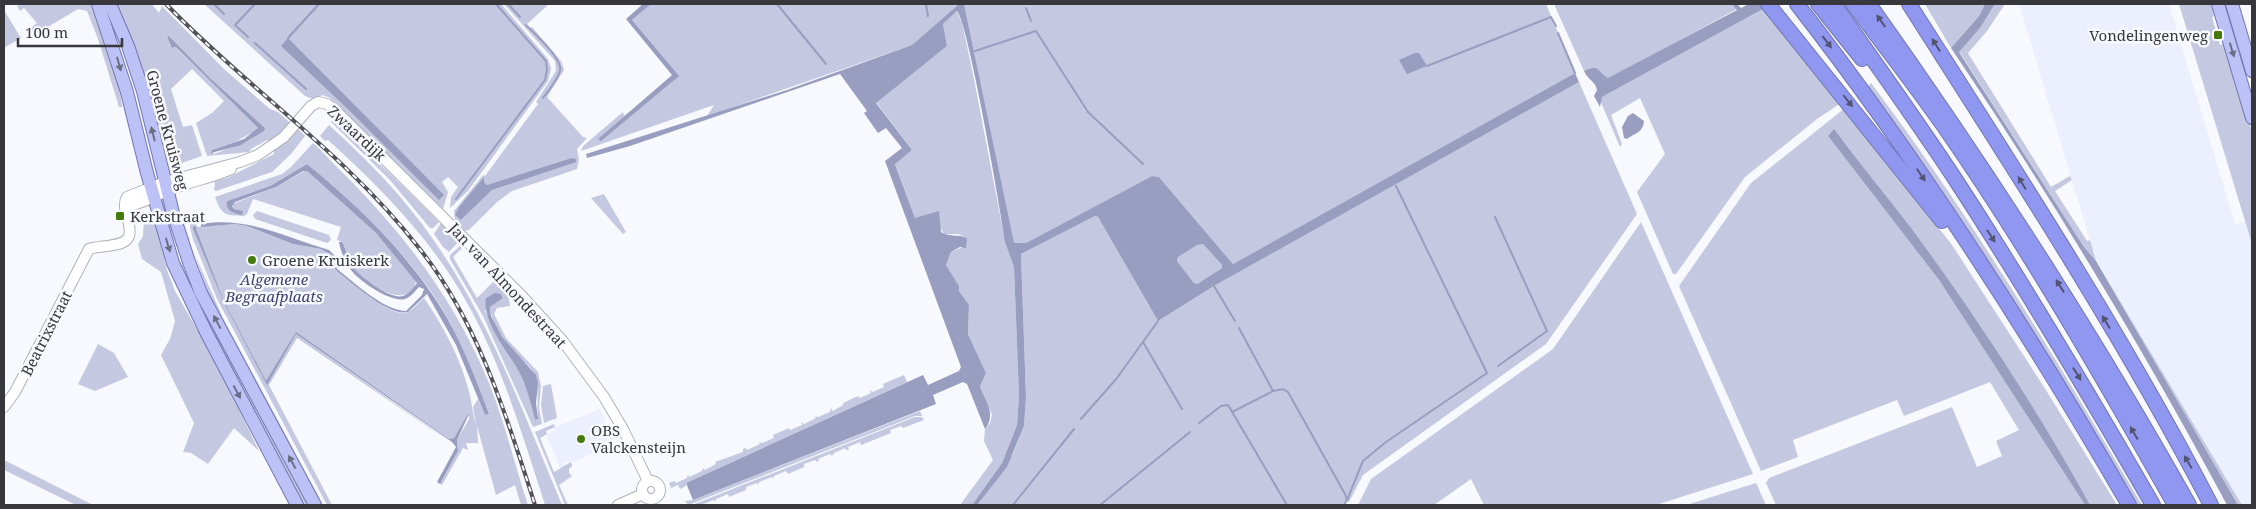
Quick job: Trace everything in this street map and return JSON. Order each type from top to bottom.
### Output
[{"type":"highway","points":[[1768,4],[1900,166],[2016,317]]},
{"type":"highway","points":[[1798,4],[1914,164],[2016,317],[2129,505]]},
{"type":"highway","points":[[1818,4],[1956,180]]},
{"type":"highway","points":[[1834,4],[1956,180],[2083,384],[2153,505]]},
{"type":"highway","points":[[1853,4],[1943,126],[2021,245],[2091,357],[2175,505]]},
{"type":"highway","points":[[1870,4],[1940,104],[2037,250],[2140,417],[2189,505]]},
{"type":"highway","points":[[1910,4],[2008,160],[2141,379],[2211,505]]},
{"type":"main road","name":"Groene Kruisweg","points":[[98,4],[127,92],[152,193],[173,263],[186,293],[297,505]]},
{"type":"main road","name":"Groene Kruisweg","points":[[110,4],[128,46],[143,91],[166,187],[189,262],[201,293],[315,505]]},
{"type":"main road","points":[[2218,4],[2252,118]]},
{"type":"main road","points":[[2232,4],[2252,71]]},
{"type":"street","name":"Zwaardijk","points":[[85,256],[89,249],[123,243],[127,240],[130,231],[128,206],[166,187],[240,162],[275,145],[311,106],[318,102],[327,104],[444,218]]},
{"type":"street","name":"Jan van Almondestraat","points":[[444,218],[543,318],[582,365],[623,429],[648,481]]},
{"type":"street","name":"Beatrixstraat","points":[[4,408],[15,392],[85,256]]},
{"type":"street","points":[[648,481],[658,483],[660,492],[653,498],[649,498],[644,494],[643,486],[648,481]]},
{"type":"street","points":[[618,505],[644,494]]},
{"type":"shaded area","points":[[643,4],[651,4],[632,20],[679,76],[601,141],[598,139],[672,75],[626,19]]},
{"type":"shaded area","points":[[957,4],[964,4],[1014,243],[1026,243],[1152,176],[1159,177],[1233,264],[1575,73],[1579,82],[1214,286],[1158,321],[1098,217],[1095,216],[1021,254],[1026,397],[1024,426],[1007,467],[977,505],[972,505],[1002,463],[1017,425],[1019,397],[1014,267],[1005,242],[984,119],[969,48],[957,11],[943,24],[947,46],[876,103],[912,150],[895,164],[915,218],[939,211],[941,232],[967,238],[966,248],[960,247],[951,252],[946,265],[959,286],[959,291],[969,305],[968,334],[986,373],[980,386],[990,413],[985,429],[967,384],[963,382],[933,395],[936,404],[693,500],[686,483],[923,375],[928,385],[959,371],[961,367],[885,161],[902,148],[886,128],[878,133],[864,113],[867,111],[840,74],[630,146],[587,158],[586,154],[787,90],[912,45]],"holes":[[[1203,244],[1222,265],[1222,268],[1197,284],[1194,283],[1177,261],[1178,257],[1197,245]]]},
{"type":"shaded area","points":[[1732,4],[1737,4],[1741,8],[1749,4],[1759,4],[1763,9],[1602,97],[1600,107],[1594,96],[1597,90],[1596,87],[1584,71],[1595,68],[1608,78],[1737,10]]},
{"type":"shaded area","points":[[1985,4],[1995,4],[1980,28],[1959,52],[2084,247],[2096,261],[2238,505],[2227,505],[2095,273],[2024,159],[1951,48],[1979,16]]},
{"type":"shaded area","points":[[2019,4],[2169,4],[2235,224],[2245,222],[2252,244],[2252,505],[2242,505],[2096,261]]},
{"type":"shaded area","points":[[169,36],[210,78],[265,128],[264,131],[241,145],[211,153],[212,150],[244,139],[258,128],[176,47],[172,48],[167,37]]},
{"type":"shaded area","points":[[288,38],[444,195],[439,200],[352,113],[281,46]]},
{"type":"shaded area","points":[[1419,53],[1427,66],[1407,74],[1399,60]]},
{"type":"shaded area","points":[[1633,113],[1644,121],[1642,128],[1627,139],[1624,138],[1622,127],[1628,116]]},
{"type":"shaded area","points":[[1834,129],[1911,228],[1959,295],[2027,398],[2090,505],[2085,505],[1939,280],[1828,136]]},
{"type":"shaded area","points":[[572,158],[576,159],[576,162],[492,190],[461,220],[455,215],[459,207],[484,177],[484,182],[487,185]]},
{"type":"shaded area","points":[[307,164],[378,228],[425,283],[446,316],[460,343],[489,414],[485,415],[456,345],[427,294],[408,312],[400,312],[381,304],[352,284],[333,267],[333,256],[321,249],[293,244],[247,226],[235,224],[201,227],[201,224],[218,222],[250,225],[329,250],[335,256],[337,269],[379,301],[388,306],[406,311],[422,295],[424,289],[419,287],[405,299],[392,298],[376,290],[355,275],[345,260],[339,242],[342,242],[349,261],[357,271],[369,282],[391,295],[403,296],[417,283],[376,233],[307,171],[303,171],[276,187],[235,202],[232,206],[234,209],[243,211],[242,215],[233,212],[227,207],[227,201],[270,186]]},
{"type":"shaded area","points":[[197,226],[196,229],[223,299],[266,381],[296,332],[449,439],[454,438],[469,414],[457,440],[458,451],[440,484],[437,482],[456,447],[452,442],[296,334],[267,385],[223,301],[193,229],[193,227]]},
{"type":"shaded area","points":[[495,293],[501,294],[503,298],[490,307],[491,316],[502,337],[536,375],[538,383],[536,403],[538,419],[535,420],[522,378],[488,317],[486,298]]},
{"type":"shaded area","name":"OBS Valckensteijn","points":[[600,409],[615,443],[574,462],[564,462],[565,465],[561,469],[546,435],[554,431],[553,428]]},
{"type":"green space","points":[[21,4],[93,4],[118,76],[122,107],[119,107],[98,39],[87,11],[78,9],[36,34],[28,30],[37,23],[24,8],[20,11],[17,6]]},
{"type":"green space","points":[[115,4],[152,4],[159,13],[162,6],[225,70],[270,109],[278,112],[290,123],[272,142],[267,140],[249,152],[207,156],[196,123],[212,113],[224,101],[192,69],[171,89],[183,127],[192,125],[202,156],[179,164],[171,162],[156,113]],"holes":[[[169,36],[210,78],[265,128],[250,140],[214,154],[212,150],[235,142],[258,128],[176,47],[172,48],[167,37]]]},
{"type":"green space","points":[[204,4],[501,4],[548,59],[551,69],[548,81],[468,191],[450,208],[451,197],[458,187],[448,177],[442,182],[448,192],[443,209],[330,98],[323,95],[313,99],[305,96]]},
{"type":"green space","points":[[504,4],[549,4],[526,25],[530,28],[532,27],[561,61],[564,70],[547,97],[583,137],[587,138],[577,149],[579,160],[577,169],[512,191],[497,202],[469,230],[465,231],[455,222],[454,211],[483,175],[485,176],[538,104],[536,102],[556,71],[555,61]],"holes":[[[576,161],[492,190],[461,220],[477,186],[484,177],[483,181],[487,185]]]},
{"type":"green space","points":[[651,4],[957,4],[958,6],[912,45],[707,116],[714,105],[581,151],[583,146],[623,112],[624,116],[678,76],[632,20]]},
{"type":"green space","points":[[964,4],[1546,4],[1575,73],[1233,264],[1159,177],[1152,176],[1026,243],[1013,243]]},
{"type":"green space","points":[[1554,4],[1732,4],[1737,9],[1608,79],[1595,68],[1584,71]]},
{"type":"green space","points":[[1925,4],[1985,4],[1979,16],[1951,48]]},
{"type":"green space","points":[[1995,4],[2005,4],[1987,31],[1968,53],[2051,187],[2070,176],[2072,180],[2055,191],[2087,241],[2090,240],[2096,261],[2084,247],[1959,51],[1980,28]]},
{"type":"green space","points":[[2179,4],[2212,4],[2214,16],[2212,17],[2220,45],[2224,44],[2231,60],[2252,132],[2252,244]]},
{"type":"green space","points":[[1763,9],[1841,103],[1817,119],[1745,177],[1676,274],[1673,274],[1637,192],[1665,154],[1640,98],[1611,115],[1622,144],[1620,147],[1600,100],[1602,97]]},
{"type":"green space","points":[[4,10],[21,38],[4,48]]},
{"type":"green space","points":[[957,11],[962,23],[973,74],[1005,241],[1014,267],[1019,397],[1017,425],[1002,463],[972,505],[960,505],[993,460],[984,441],[985,429],[990,423],[992,415],[980,386],[986,373],[968,334],[969,305],[959,291],[957,283],[946,265],[951,252],[963,247],[967,238],[958,234],[944,234],[939,225],[915,218],[895,163],[912,150],[876,102],[947,46],[943,24]]},
{"type":"green space","points":[[1579,82],[1637,214],[1546,344],[1363,475],[1349,502],[1347,500],[1344,505],[977,505],[1013,454],[1024,426],[1026,397],[1021,254],[1095,216],[1098,217],[1158,321],[1214,286]]},
{"type":"green space","points":[[1871,83],[1979,237],[2046,344],[2142,505],[2135,505],[1867,87]]},
{"type":"green space","points":[[1845,108],[1952,245],[2044,387],[2117,505],[2090,505],[2032,407],[1986,335],[1920,243],[1834,130],[1828,136],[1939,280],[2085,505],[1776,505],[1766,483],[1769,478],[1952,407],[1977,467],[2002,456],[1996,441],[2019,430],[1990,382],[1904,416],[1897,400],[1793,440],[1798,457],[1761,471],[1679,286],[1751,183]]},
{"type":"green space","points":[[334,119],[439,222],[433,228],[430,228],[390,180],[331,122]]},
{"type":"green space","points":[[329,125],[366,160],[401,198],[422,224],[465,290],[501,360],[562,505],[545,505],[501,375],[479,325],[452,278],[404,215],[328,140],[325,141],[320,136]]},
{"type":"green space","points":[[297,128],[305,136],[291,154],[272,172],[216,191],[214,190],[215,181],[227,178],[274,154],[274,150]]},
{"type":"green space","name":"Algemene Begraafplaats","points":[[313,143],[387,220],[444,296],[475,352],[489,383],[528,505],[521,505],[515,485],[496,495],[477,426],[478,443],[466,443],[468,450],[463,448],[442,485],[440,484],[458,451],[457,440],[469,419],[469,414],[454,438],[449,439],[296,333],[271,375],[296,334],[453,444],[297,338],[269,385],[332,505],[327,505],[217,299],[193,239],[190,217],[197,226],[193,229],[223,301],[267,384],[223,299],[195,229],[197,227],[235,224],[247,226],[293,244],[321,249],[333,256],[333,267],[351,283],[380,304],[398,313],[408,312],[424,298],[444,330],[465,376],[476,425],[473,407],[478,399],[485,415],[489,414],[460,343],[446,315],[425,283],[378,228],[343,194],[307,164],[270,186],[227,201],[228,209],[242,211],[234,209],[232,204],[276,187],[306,170],[376,233],[416,281],[412,290],[405,295],[386,292],[359,274],[351,265],[342,242],[337,240],[341,227],[253,199],[247,214],[244,216],[228,215],[220,208],[215,197],[282,174]]},
{"type":"green space","points":[[604,194],[626,232],[623,234],[591,198]]},
{"type":"green space","points":[[257,211],[329,235],[331,240],[327,243],[255,219],[253,215]]},
{"type":"green space","points":[[154,217],[167,270],[175,291],[218,366],[259,451],[234,428],[208,464],[191,453],[183,452],[194,423],[161,355],[170,339],[175,321],[161,272],[142,259],[138,244],[143,236],[144,219]]},
{"type":"green space","points":[[1641,222],[1753,474],[1656,505],[1484,505],[1471,479],[1434,505],[1358,505],[1371,479],[1553,349]]},
{"type":"green space","points":[[441,223],[459,241],[449,252],[434,234]]},
{"type":"green space","points":[[462,244],[464,246],[453,257],[477,298],[495,280],[508,293],[510,306],[497,308],[494,314],[506,338],[538,372],[541,386],[539,407],[542,424],[533,427],[483,316],[450,259],[450,255]],"holes":[[[501,294],[503,298],[490,307],[491,313],[503,338],[535,376],[538,419],[535,420],[529,394],[519,372],[485,311]]]},
{"type":"green space","points":[[1197,244],[1203,244],[1222,265],[1222,268],[1197,284],[1194,283],[1177,261],[1178,257]]},
{"type":"green space","points":[[195,255],[223,318],[323,505],[318,505],[213,307]]},
{"type":"green space","points":[[2096,261],[2242,505],[2238,505]]},
{"type":"green space","points":[[182,266],[195,294],[309,505],[302,505],[180,267]]},
{"type":"green space","points":[[98,344],[114,353],[128,377],[95,391],[78,384]]},
{"type":"green space","points":[[904,375],[907,382],[686,483],[686,486],[680,489],[678,485],[671,488],[669,483],[675,481],[676,483],[687,478],[688,474],[689,477],[702,471],[703,468],[705,470],[716,464],[715,462],[743,452],[743,449],[747,450],[760,444],[759,442],[762,443],[774,438],[773,435],[789,428],[790,430],[802,425],[801,422],[804,424],[816,418],[815,416],[818,417],[830,412],[831,408],[833,411],[843,405],[843,403],[858,396],[860,398],[871,393],[870,390],[873,392],[884,387],[883,384]]},
{"type":"green space","points":[[551,384],[557,418],[544,423],[541,405],[543,386]]},
{"type":"green space","points":[[920,411],[922,416],[915,416],[688,505],[685,501],[693,500]]},
{"type":"green space","points":[[915,417],[922,417],[924,420],[903,428],[901,426],[890,430],[891,433],[861,445],[860,442],[848,447],[849,450],[845,448],[834,453],[832,456],[830,454],[818,459],[819,461],[817,462],[815,460],[804,464],[804,467],[788,474],[786,471],[774,476],[773,479],[772,477],[759,482],[758,485],[757,483],[746,487],[746,490],[729,497],[728,494],[716,499],[715,502],[714,500],[700,505],[692,505]]},
{"type":"green space","points":[[554,424],[555,427],[546,431],[547,434],[540,438],[554,472],[571,462],[572,466],[569,469],[569,473],[572,476],[559,485],[568,505],[565,505],[535,432]]},
{"type":"green space","points":[[4,460],[93,505],[76,505],[4,470]]},
{"type":"green space","points":[[1756,483],[1766,505],[1686,505]]},
{"type":"waterway","points":[[214,4],[224,14]]},
{"type":"waterway","points":[[248,37],[235,25],[255,4]]},
{"type":"waterway","points":[[288,38],[319,4]]},
{"type":"waterway","points":[[456,199],[545,80],[546,61],[496,4]]},
{"type":"waterway","points":[[508,4],[520,17]]},
{"type":"waterway","points":[[777,4],[826,64]]},
{"type":"waterway","points":[[926,4],[928,16]]},
{"type":"waterway","points":[[1026,8],[1031,21]]},
{"type":"waterway","points":[[1427,66],[1551,17],[1556,26]]},
{"type":"waterway","points":[[526,25],[548,47],[560,66],[557,78],[543,98]]},
{"type":"waterway","points":[[975,51],[1036,31],[1088,112],[1143,164]]},
{"type":"waterway","points":[[1558,33],[1575,73]]},
{"type":"waterway","points":[[255,43],[306,89]]},
{"type":"waterway","points":[[1347,500],[1363,461],[1386,442],[1487,373],[1396,186]]},
{"type":"waterway","points":[[1495,217],[1547,331],[1498,366]]},
{"type":"waterway","points":[[1214,286],[1235,321]]},
{"type":"waterway","points":[[1081,419],[1117,378],[1158,321]]},
{"type":"waterway","points":[[1239,328],[1273,391]]},
{"type":"waterway","points":[[1143,342],[1182,409]]},
{"type":"waterway","points":[[1232,412],[1273,391],[1283,389],[1288,392],[1345,494],[1347,500],[1344,505]]},
{"type":"waterway","points":[[1199,423],[1221,406],[1228,405],[1287,505]]},
{"type":"waterway","points":[[1013,505],[1074,429]]},
{"type":"waterway","points":[[1100,505],[1190,432]]},
{"type":"railway","points":[[166,4],[197,35],[329,152],[391,214],[419,248],[440,277],[458,307],[489,371],[535,505]]},
{"type":"place","name":"Vondelingenweg","points":[[2218,35]]},
{"type":"place","name":"Kerkstraat","points":[[120,216]]},
{"type":"place","name":"Groene Kruiskerk","points":[[252,260]]},
{"type":"place","name":"OBS Valckensteijn","points":[[581,439]]}]
